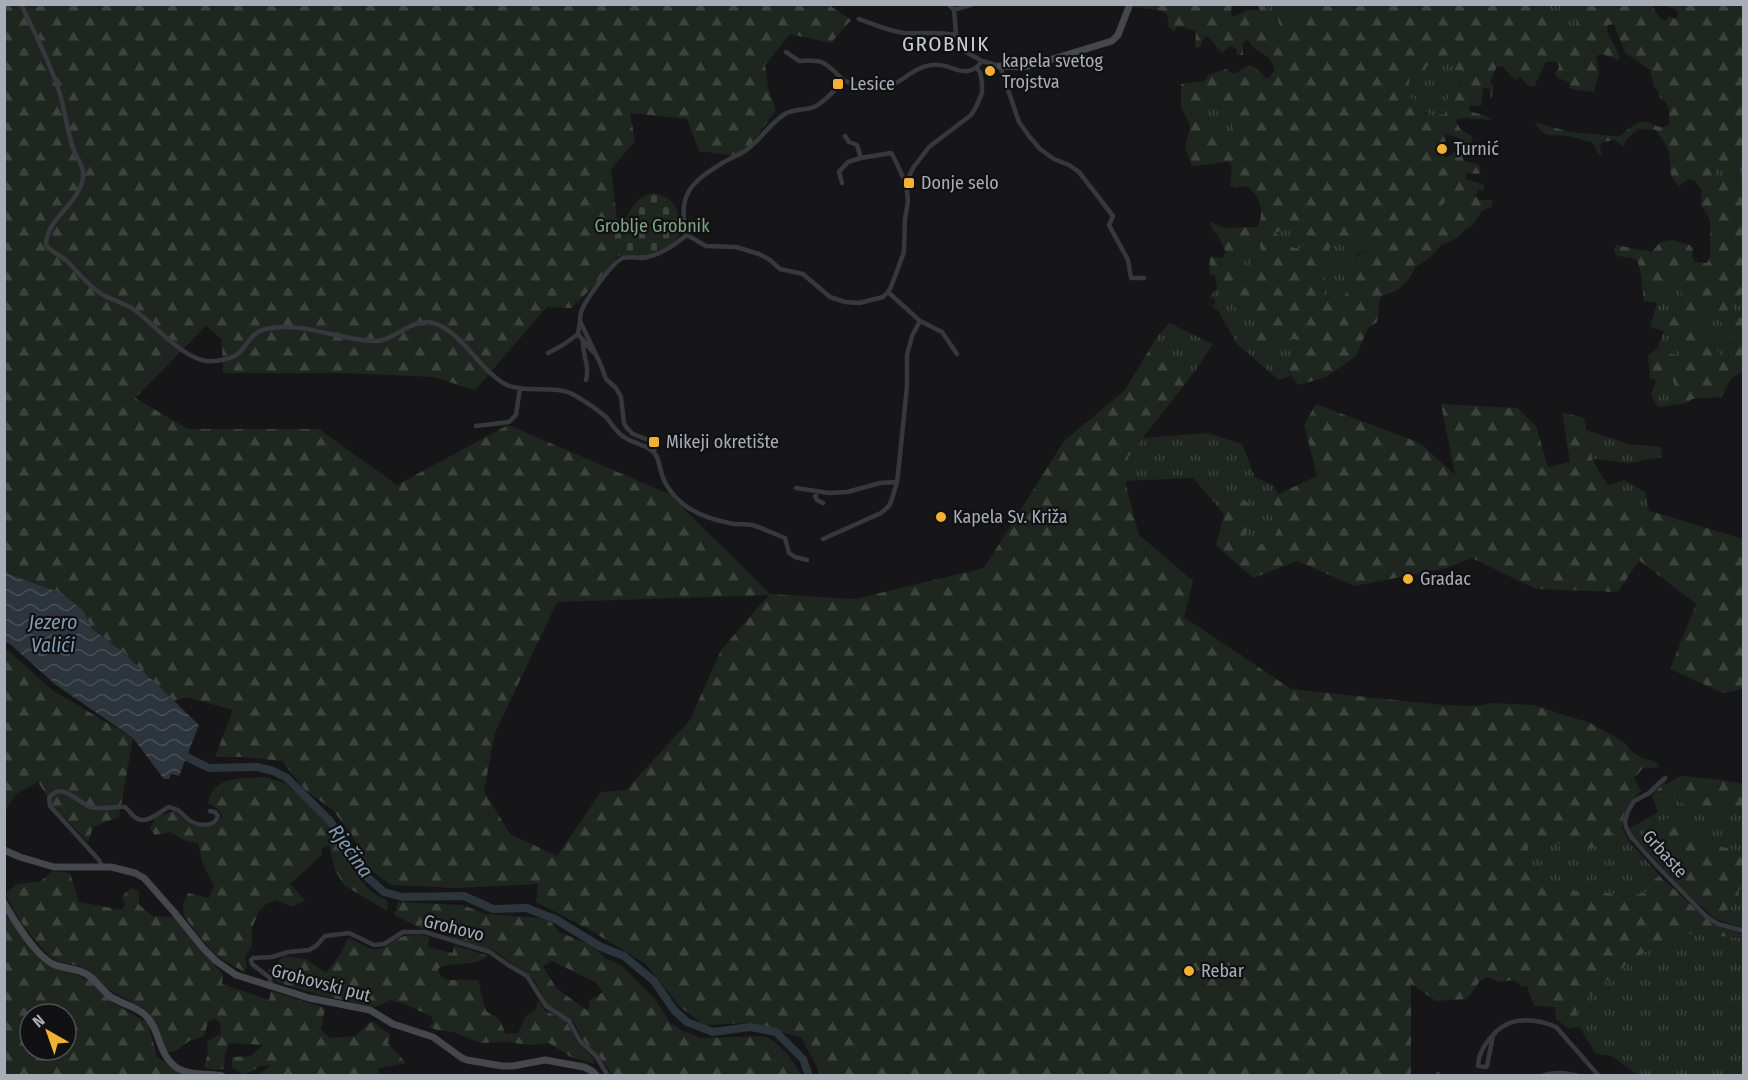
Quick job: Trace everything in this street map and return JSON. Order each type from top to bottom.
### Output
[{"type":"main road","points":[[1000,66],[1033,65],[1112,40],[1118,35],[1130,4]]},
{"type":"main road","name":"Grohovski put","points":[[4,850],[20,858],[54,867],[102,866],[122,869],[144,878],[216,961],[237,975],[326,1002],[370,1010],[393,1024],[434,1036],[467,1060],[502,1066],[526,1064],[545,1059],[584,1067],[597,1076]]},
{"type":"main road","points":[[4,903],[14,920],[46,960],[87,974],[109,996],[144,1014],[156,1030],[164,1055],[177,1067],[186,1072],[222,1076]]},
{"type":"street","points":[[21,4],[45,54],[59,93],[73,150],[82,168],[83,176],[76,195],[48,234],[46,245],[50,251],[65,260],[91,287],[133,309],[166,338],[202,360],[215,361],[235,356],[249,338],[256,332],[266,329],[297,327],[375,342],[385,340],[415,324],[427,322],[436,324],[454,336],[495,377],[507,385],[520,388],[555,389],[569,393],[602,414],[622,436],[654,451]]},
{"type":"street","points":[[948,4],[954,10],[956,35],[966,52],[982,61],[1000,66],[1022,127],[1040,149],[1079,172],[1113,216],[1109,225],[1128,260],[1131,278],[1144,278]]},
{"type":"street","points":[[954,10],[973,4]]},
{"type":"street","points":[[859,19],[904,33],[935,32],[956,35]]},
{"type":"street","points":[[786,52],[799,62],[817,60],[826,63],[844,81],[877,89],[891,87],[913,71],[927,65],[938,64],[963,72],[976,68],[982,61]]},
{"type":"street","points":[[906,183],[913,168],[929,147],[964,120],[976,107],[982,93],[982,83],[980,72],[976,68]]},
{"type":"street","points":[[842,183],[839,172],[848,162],[891,153],[906,183],[908,201],[904,252],[888,292],[876,300],[859,303],[845,302],[830,297],[803,274],[780,269],[759,254],[736,247],[706,246],[687,235],[682,210],[690,188],[705,174],[745,151],[787,113],[796,109],[817,106],[844,81]]},
{"type":"street","points":[[845,136],[849,142],[857,145],[861,158]]},
{"type":"street","points":[[548,352],[564,345],[578,334],[581,311],[619,260],[655,255],[687,235]]},
{"type":"street","points":[[888,292],[920,321],[942,332],[957,354]]},
{"type":"street","points":[[580,321],[606,379],[616,388],[621,397],[624,423],[633,435],[651,441],[661,472],[677,499],[704,517],[732,524],[751,525],[785,538],[789,553],[807,560]]},
{"type":"street","points":[[823,539],[881,513],[888,506],[897,482],[907,386],[907,355],[912,336],[920,321]]},
{"type":"street","points":[[578,334],[596,354]]},
{"type":"street","points":[[583,340],[584,357],[588,370],[586,380]]},
{"type":"street","points":[[476,426],[509,422],[514,419],[520,388]]},
{"type":"street","points":[[796,488],[817,492],[847,492],[880,483],[897,482]]},
{"type":"street","points":[[817,492],[815,496],[817,501],[823,503]]},
{"type":"street","name":"Grbaste","points":[[1665,778],[1634,801],[1628,811],[1625,820],[1631,837],[1706,916],[1718,924],[1743,931]]},
{"type":"street","points":[[102,866],[50,806],[49,798],[55,792],[60,790],[89,807],[125,807],[139,820],[153,817],[169,807],[199,824],[213,824],[218,816],[215,812],[210,811]]},
{"type":"street","name":"Grohovo","points":[[272,986],[268,975],[252,964],[253,958],[309,950],[328,935],[349,933],[374,945],[384,944],[403,932],[425,932],[490,952],[527,976],[546,1006],[569,1021],[580,1041],[596,1056],[608,1076]]},
{"type":"street","points":[[1493,1036],[1487,1066],[1478,1066],[1484,1045],[1497,1031],[1520,1021],[1538,1021],[1548,1023],[1563,1033],[1599,1076]]},
{"type":"street","points":[[1541,1076],[1551,1072],[1564,1072],[1579,1076]]},
{"type":"green space","points":[[1136,4],[1232,5],[1233,17],[1249,9],[1260,11],[1258,5],[1267,5],[1268,23],[1280,36],[1285,36],[1278,20],[1279,12],[1286,6],[1295,15],[1300,12],[1299,5],[1544,5],[1548,15],[1557,15],[1563,9],[1567,27],[1573,29],[1578,25],[1574,14],[1588,8],[1582,5],[1653,5],[1657,14],[1666,21],[1669,16],[1675,19],[1679,14],[1668,5],[1743,5],[1744,294],[1732,299],[1731,306],[1737,316],[1743,319],[1743,373],[1732,378],[1721,397],[1692,399],[1687,403],[1678,395],[1672,378],[1667,376],[1656,380],[1650,378],[1648,356],[1657,349],[1679,356],[1683,345],[1668,326],[1669,319],[1682,307],[1681,289],[1667,288],[1656,297],[1657,303],[1645,301],[1644,306],[1638,263],[1632,258],[1617,256],[1614,251],[1616,245],[1652,252],[1660,242],[1672,240],[1690,245],[1695,262],[1707,263],[1710,257],[1710,220],[1701,204],[1702,191],[1695,181],[1689,179],[1679,186],[1675,181],[1671,173],[1668,150],[1656,130],[1638,129],[1625,141],[1624,147],[1614,140],[1603,142],[1599,146],[1603,156],[1598,153],[1592,142],[1562,135],[1545,134],[1534,122],[1570,132],[1614,136],[1620,136],[1632,126],[1642,122],[1660,127],[1669,124],[1668,106],[1654,87],[1650,70],[1625,53],[1614,24],[1608,25],[1607,32],[1619,54],[1619,60],[1602,54],[1596,56],[1599,74],[1594,92],[1570,88],[1569,82],[1558,78],[1555,73],[1559,68],[1558,62],[1546,62],[1534,87],[1528,86],[1520,77],[1515,80],[1503,67],[1497,66],[1490,82],[1494,87],[1491,99],[1489,88],[1483,88],[1481,106],[1470,105],[1469,111],[1486,116],[1491,120],[1466,118],[1455,120],[1461,130],[1472,136],[1471,149],[1462,156],[1464,161],[1477,164],[1481,168],[1479,174],[1467,173],[1465,179],[1483,184],[1485,190],[1479,190],[1475,195],[1479,200],[1492,200],[1492,206],[1482,211],[1471,227],[1457,238],[1441,245],[1434,254],[1415,268],[1409,279],[1396,291],[1380,299],[1377,322],[1368,328],[1356,356],[1326,377],[1299,385],[1289,370],[1291,360],[1301,345],[1299,340],[1292,339],[1284,346],[1260,344],[1255,340],[1256,322],[1241,314],[1233,305],[1233,294],[1217,288],[1215,276],[1209,274],[1210,257],[1222,258],[1226,252],[1208,221],[1225,228],[1257,227],[1261,210],[1258,199],[1247,186],[1235,188],[1230,185],[1232,166],[1227,162],[1192,166],[1185,147],[1190,129],[1189,123],[1181,107],[1181,84],[1205,81],[1208,75],[1226,69],[1237,73],[1248,66],[1256,68],[1267,79],[1275,70],[1273,65],[1248,40],[1243,43],[1243,55],[1237,55],[1236,49],[1231,46],[1222,53],[1205,36],[1200,47],[1195,48],[1196,31],[1178,26],[1174,31],[1169,27],[1167,15],[1163,11],[1134,7]],"holes":[[[1435,60],[1448,60],[1453,64],[1454,70],[1460,70],[1465,74],[1459,84],[1453,83],[1448,87],[1448,99],[1443,103],[1445,114],[1439,115],[1437,120],[1424,112],[1421,101],[1404,95],[1409,85],[1410,73],[1423,74],[1429,63]],[[1215,101],[1225,113],[1231,113],[1234,123],[1232,129],[1226,131],[1226,137],[1221,140],[1206,131],[1201,119],[1202,113]],[[1445,134],[1462,139],[1458,141],[1455,152],[1446,158],[1437,149],[1446,141]],[[1721,161],[1726,165],[1738,163],[1742,174],[1738,179],[1727,176],[1720,186],[1713,169],[1714,163]],[[1448,192],[1454,192],[1457,198],[1454,206],[1445,214],[1433,215],[1429,211],[1430,205],[1438,206],[1445,202],[1444,196]],[[1285,229],[1297,229],[1312,238],[1302,247],[1297,248],[1275,233]],[[1259,241],[1262,255],[1251,261],[1249,267],[1243,268],[1238,263],[1234,252],[1243,244],[1249,246]],[[1364,242],[1369,244],[1372,249],[1356,257],[1347,271],[1351,282],[1344,295],[1332,302],[1323,293],[1327,256],[1331,245]],[[1705,310],[1716,314],[1723,324],[1733,330],[1729,348],[1724,351],[1729,355],[1727,361],[1722,359],[1709,343],[1698,313]]]},
{"type":"green space","points":[[4,5],[829,5],[851,20],[831,43],[790,34],[765,65],[768,87],[776,110],[742,157],[699,151],[687,119],[630,113],[635,141],[611,169],[617,220],[606,222],[618,256],[592,288],[571,308],[547,307],[475,390],[433,377],[344,373],[223,373],[222,340],[206,326],[135,398],[188,429],[319,429],[397,485],[508,425],[669,494],[770,594],[855,599],[984,568],[1064,441],[1124,391],[1157,337],[1176,367],[1195,371],[1125,461],[1125,481],[1139,535],[1193,581],[1184,617],[1291,689],[1442,705],[1477,706],[1491,703],[1533,705],[1590,723],[1623,741],[1632,752],[1659,765],[1656,768],[1643,768],[1634,778],[1641,791],[1627,807],[1622,828],[1593,848],[1573,849],[1544,838],[1531,838],[1526,857],[1533,871],[1565,888],[1564,891],[1598,891],[1626,897],[1656,890],[1654,879],[1660,876],[1703,916],[1717,926],[1743,934],[1743,938],[1678,933],[1633,959],[1598,988],[1576,1009],[1579,1027],[1569,1029],[1556,1019],[1555,1007],[1534,1006],[1527,986],[1523,987],[1514,980],[1499,982],[1488,977],[1480,981],[1467,999],[1436,1001],[1411,984],[1411,1075],[820,1076],[801,1037],[746,1023],[704,1025],[679,1006],[646,964],[590,930],[536,902],[538,884],[458,888],[391,885],[369,869],[352,835],[333,810],[305,790],[282,761],[215,757],[233,710],[186,697],[174,701],[123,652],[92,629],[83,610],[61,593],[5,572]],"holes":[[[769,595],[721,650],[690,720],[626,790],[601,792],[557,856],[510,834],[484,791],[495,733],[557,602]]]},
{"type":"green space","points":[[1267,5],[1299,5],[1300,12],[1295,15],[1285,36],[1279,36],[1268,23]]},
{"type":"green space","points":[[1544,5],[1589,7],[1573,29],[1567,27],[1562,10],[1557,15],[1548,15]]},
{"type":"green space","points":[[1435,60],[1448,60],[1465,74],[1448,99],[1445,114],[1437,121],[1404,95],[1409,85],[1410,73]]},
{"type":"green space","points":[[1215,101],[1221,109],[1231,113],[1234,121],[1230,132],[1221,141],[1217,136],[1206,131],[1201,119],[1202,113]]},
{"type":"green space","points":[[1721,160],[1726,165],[1738,163],[1742,174],[1738,179],[1732,179],[1720,186],[1713,169],[1714,163]]},
{"type":"green space","points":[[1448,192],[1454,192],[1457,198],[1454,206],[1445,215],[1433,215],[1429,211],[1430,205],[1445,202],[1444,196]]},
{"type":"green space","name":"Groblje Grobnik","points":[[654,193],[666,197],[674,204],[681,225],[680,234],[668,247],[651,255],[618,256],[606,221],[627,217],[637,201]]},
{"type":"green space","points":[[1285,229],[1297,229],[1312,238],[1302,247],[1295,248],[1274,233]]},
{"type":"green space","points":[[1259,240],[1262,255],[1251,261],[1249,267],[1243,268],[1238,263],[1234,252],[1243,244],[1249,245]]},
{"type":"green space","points":[[1364,242],[1372,249],[1358,254],[1346,295],[1332,302],[1323,293],[1327,256],[1331,244]]},
{"type":"green space","points":[[1669,286],[1681,289],[1683,301],[1680,313],[1669,319],[1683,345],[1679,356],[1657,349],[1664,331],[1650,327],[1657,303],[1655,297]]},
{"type":"green space","points":[[1217,288],[1234,293],[1235,299],[1256,322],[1255,340],[1299,339],[1301,345],[1291,359],[1290,376],[1279,380],[1237,344],[1218,311],[1212,307],[1216,301],[1209,298]]},
{"type":"green space","points":[[1743,294],[1743,319],[1737,316],[1731,306],[1732,299]]},
{"type":"green space","points":[[1705,310],[1716,314],[1723,324],[1733,330],[1727,361],[1722,359],[1703,332],[1698,313]]},
{"type":"green space","points":[[1169,323],[1213,344],[1195,371],[1176,368],[1157,337]]},
{"type":"green space","points":[[1667,376],[1672,378],[1678,395],[1687,403],[1658,407],[1651,395],[1656,380]]},
{"type":"green space","points":[[1316,404],[1420,443],[1455,475],[1441,404],[1518,408],[1536,426],[1548,467],[1570,462],[1562,412],[1584,418],[1592,459],[1623,511],[1634,506],[1743,539],[1743,689],[1723,693],[1670,669],[1696,604],[1639,560],[1618,592],[1536,589],[1472,558],[1446,568],[1355,586],[1297,561],[1253,578],[1216,545],[1231,489],[1257,511],[1239,547],[1272,543],[1282,519],[1270,498],[1317,476],[1304,425]]},
{"type":"green space","points":[[1586,430],[1628,444],[1661,447],[1662,457],[1630,463],[1592,459]]},
{"type":"green space","points":[[1208,433],[1242,444],[1255,477],[1273,485],[1278,494],[1270,498],[1282,519],[1272,543],[1238,547],[1231,490],[1224,514],[1193,478],[1125,481],[1124,461],[1143,438]]},
{"type":"green space","points":[[1624,480],[1645,492],[1649,510],[1634,506],[1623,511],[1607,486]]},
{"type":"green space","points":[[5,649],[52,690],[133,738],[119,817],[93,827],[88,842],[54,807],[38,782],[16,794],[5,811]]},
{"type":"green space","points":[[1683,776],[1743,784],[1743,815],[1718,804],[1706,813],[1691,808],[1663,792],[1652,795],[1666,781],[1664,786]]},
{"type":"green space","points":[[264,777],[285,783],[309,804],[327,824],[360,879],[370,891],[388,901],[387,911],[344,885],[335,870],[329,845],[322,848],[322,855],[290,884],[305,900],[293,907],[276,900],[266,904],[259,911],[252,928],[252,945],[245,958],[247,967],[244,972],[209,948],[184,916],[183,904],[188,893],[209,898],[214,885],[203,865],[198,843],[186,841],[170,832],[155,835],[150,829],[156,816],[175,811],[194,825],[217,824],[222,816],[219,810],[208,803],[216,787],[229,780]]},
{"type":"green space","points":[[1663,792],[1691,808],[1706,813],[1718,804],[1743,815],[1743,856],[1731,849],[1702,842],[1682,815],[1671,817],[1644,830],[1644,847],[1629,829],[1658,812],[1652,795]]},
{"type":"green space","points":[[1683,815],[1702,842],[1731,849],[1743,856],[1743,886],[1739,890],[1738,901],[1716,919],[1689,896],[1644,847],[1643,830],[1671,817]]},
{"type":"green space","points":[[1622,828],[1628,840],[1660,876],[1654,879],[1656,890],[1626,897],[1598,891],[1564,891],[1564,888],[1533,871],[1526,857],[1531,838],[1544,838],[1573,849],[1593,848]]},
{"type":"green space","points":[[52,871],[70,873],[79,902],[122,910],[125,905],[122,897],[132,888],[139,892],[139,905],[153,916],[174,917],[199,949],[223,974],[222,984],[269,1000],[271,991],[325,1008],[321,1029],[330,1038],[355,1036],[372,1021],[390,1035],[388,1043],[406,1063],[379,1068],[379,1075],[259,1075],[271,1065],[260,1066],[245,1075],[232,1068],[232,1057],[251,1056],[263,1045],[229,1043],[224,1069],[214,1070],[204,1067],[208,1054],[207,1042],[221,1033],[220,1023],[215,1019],[208,1022],[204,1036],[189,1041],[176,1051],[167,1052],[155,1023],[143,1008],[105,988],[88,970],[50,957],[20,919],[6,894],[16,884],[41,881]]},
{"type":"green space","points":[[1743,886],[1743,928],[1716,919],[1738,901],[1739,890]]},
{"type":"green space","points":[[398,902],[462,905],[486,914],[541,918],[551,922],[559,932],[591,945],[606,959],[621,965],[655,999],[670,1023],[683,1031],[701,1038],[764,1036],[786,1052],[801,1075],[613,1075],[583,1040],[574,1022],[547,1004],[534,980],[527,973],[491,949],[463,943],[450,937],[440,926],[432,925],[425,930],[394,915]],"holes":[[[552,961],[595,982],[603,992],[590,1000],[588,1011],[556,988],[543,966]]]},
{"type":"green space","points":[[4,913],[47,965],[88,979],[111,1002],[148,1023],[157,1057],[184,1075],[5,1075]]},
{"type":"green space","points":[[1678,933],[1743,938],[1743,1075],[1638,1075],[1611,1056],[1596,1054],[1579,1027],[1576,1009],[1598,988],[1633,959]]},
{"type":"green space","points":[[421,935],[429,937],[428,947],[453,953],[454,945],[488,956],[477,962],[452,964],[438,969],[441,977],[448,980],[478,980],[486,1011],[499,1019],[506,1034],[518,1033],[526,1016],[536,1009],[538,1000],[544,1010],[566,1021],[578,1043],[594,1059],[594,1064],[571,1057],[549,1043],[531,1045],[506,1042],[481,1043],[453,1032],[429,1027],[433,1022],[431,1016],[402,1003],[391,1000],[375,1007],[319,995],[277,982],[268,971],[284,956],[306,959],[326,973],[341,953],[348,938],[368,948],[379,949],[401,937]]},
{"type":"water","name":"Jezero Valići","points":[[4,572],[61,593],[83,610],[92,629],[123,652],[199,725],[179,776],[171,774],[169,779],[164,779],[133,738],[56,685],[5,642]]},
{"type":"waterway","name":"Rječina","points":[[179,749],[187,757],[209,768],[257,767],[287,778],[330,821],[366,876],[384,892],[402,897],[464,896],[493,909],[527,908],[557,920],[601,947],[624,956],[654,981],[674,1010],[687,1022],[713,1032],[750,1027],[776,1032],[803,1059],[809,1076]]},
{"type":"place","name":"kapela svetog Trojstva","points":[[990,71]]},
{"type":"place","name":"Lesice","points":[[838,84]]},
{"type":"place","name":"Turnić","points":[[1442,149]]},
{"type":"place","name":"Donje selo","points":[[909,183]]},
{"type":"place","name":"Mikeji okretište","points":[[654,442]]},
{"type":"place","name":"Kapela Sv. Križa","points":[[941,517]]},
{"type":"place","name":"Gradac","points":[[1408,579]]},
{"type":"place","name":"Rebar","points":[[1189,971]]},
{"type":"district","name":"GROBNIK","points":[[946,44]]}]
